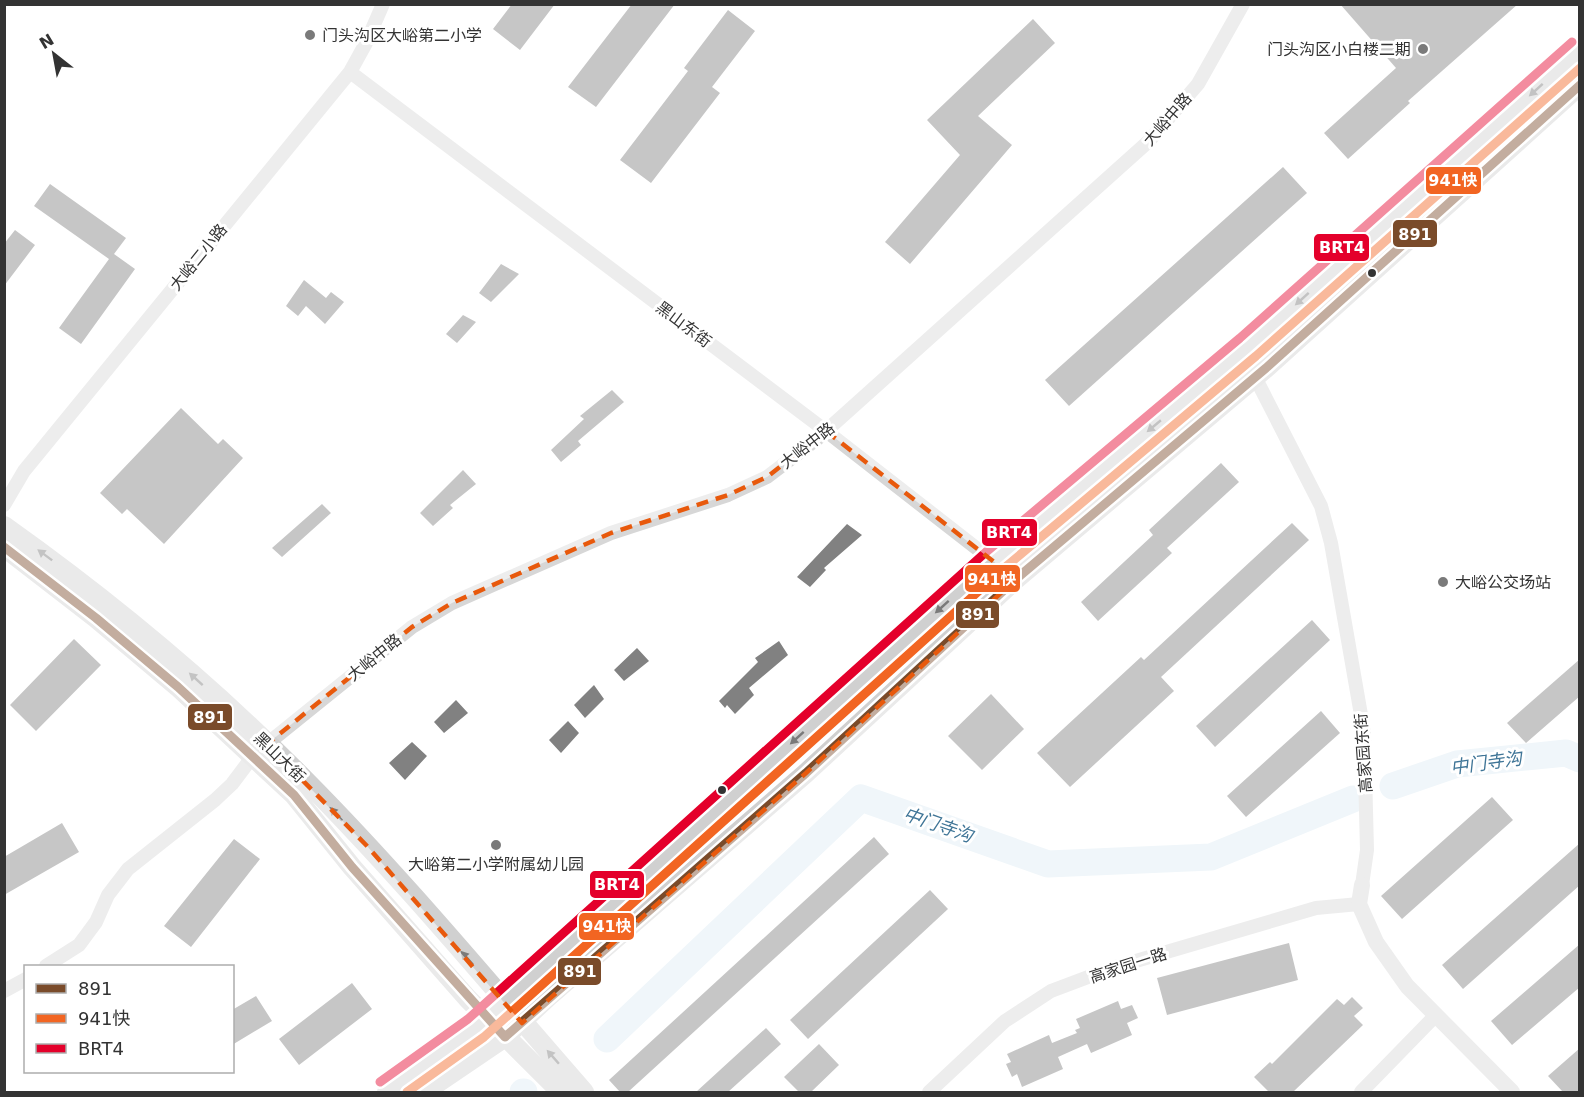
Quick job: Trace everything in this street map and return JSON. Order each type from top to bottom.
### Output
[{"type":"main road","points":[[387,1092],[459,1043],[505,1003],[994,561],[1248,347],[1580,51]]},
{"type":"main road","points":[[424,1092],[522,1023],[806,773],[1016,579],[1255,377],[1580,85]]},
{"type":"main road","name":"黑山大街","points":[[4,526],[111,606],[260,750],[367,846],[584,1092]]},
{"type":"main road","name":"黑山大街","points":[[4,547],[260,750],[352,867],[505,1037],[561,1092]]},
{"type":"street","name":"大峪二小路","points":[[4,505],[24,471],[350,72],[366,44],[383,4]]},
{"type":"street","name":"大峪中路","points":[[48,965],[79,945],[96,922],[108,895],[128,869],[215,800],[232,784],[260,750],[412,627],[452,603],[610,533],[738,490],[767,477],[826,431],[1149,141],[1197,84],[1243,4]]},
{"type":"street","name":"黑山东街","points":[[350,72],[826,431],[1016,579]]},
{"type":"street","name":"高家园东街","points":[[1255,377],[1321,506],[1332,543],[1364,732],[1367,850],[1359,904]]},
{"type":"street","points":[[1359,904],[1376,942],[1407,986],[1512,1092]]},
{"type":"street","name":"高家园一路","points":[[929,1092],[1005,1021],[1051,991],[1112,968],[1316,908],[1359,904]]},
{"type":"street","points":[[4,991],[24,980]]},
{"type":"street","points":[[1360,1092],[1436,1015]]},
{"type":"highlighted area","points":[[826,431],[1016,579],[806,773],[522,1023],[367,846],[267,744],[412,627],[452,603],[611,533],[728,495],[767,477]]},
{"type":"building","points":[[512,4],[555,4],[520,50],[493,29]]},
{"type":"building","points":[[632,4],[675,4],[596,107],[568,87]]},
{"type":"building","name":"门头沟区小白楼二期","points":[[1340,4],[1518,4],[1408,101],[1410,103],[1348,159],[1324,133],[1396,68]]},
{"type":"building","points":[[728,10],[755,31],[712,87],[720,93],[651,183],[620,160],[688,71],[684,68]]},
{"type":"building","points":[[1033,19],[1055,43],[978,116],[1012,145],[910,264],[885,242],[960,155],[927,120]]},
{"type":"building","points":[[1283,167],[1307,193],[1069,406],[1045,380]]},
{"type":"building","points":[[50,184],[126,238],[114,254],[135,269],[81,344],[59,328],[109,259],[34,206]]},
{"type":"building","points":[[15,230],[35,245],[4,286],[4,244]]},
{"type":"building","points":[[501,264],[519,274],[491,302],[479,293]]},
{"type":"building","points":[[304,280],[326,298],[331,292],[344,302],[325,324],[306,306],[298,316],[286,306]]},
{"type":"building","points":[[463,315],[476,322],[457,343],[446,334]]},
{"type":"building","points":[[612,390],[624,402],[578,441],[581,445],[561,462],[551,450],[584,419],[580,416]]},
{"type":"building","points":[[181,408],[218,444],[223,439],[243,458],[164,544],[127,509],[122,514],[100,493]]},
{"type":"building","points":[[1221,463],[1239,482],[1167,548],[1172,553],[1098,621],[1081,602],[1153,535],[1149,530]]},
{"type":"building","points":[[463,470],[476,484],[450,505],[453,508],[433,526],[420,513]]},
{"type":"building","points":[[322,504],[331,513],[282,557],[272,548]]},
{"type":"building","points":[[1292,523],[1309,540],[1161,677],[1174,691],[1070,787],[1037,753],[1141,657],[1144,660]]},
{"type":"building","points":[[847,524],[862,535],[824,568],[826,570],[810,587],[797,577]]},
{"type":"building","points":[[1312,620],[1330,640],[1215,747],[1196,726]]},
{"type":"building","points":[[74,639],[101,665],[36,731],[10,705]]},
{"type":"building","points":[[779,641],[788,655],[749,688],[754,695],[735,714],[727,705],[725,708],[719,701],[758,662],[755,658]]},
{"type":"building","points":[[637,648],[649,661],[624,681],[614,670]]},
{"type":"building","points":[[1580,659],[1580,696],[1526,743],[1507,723]]},
{"type":"building","points":[[594,685],[604,699],[585,718],[574,705]]},
{"type":"building","points":[[991,694],[1024,729],[982,770],[948,736]]},
{"type":"building","points":[[456,700],[468,713],[444,733],[434,722]]},
{"type":"building","points":[[1321,711],[1340,733],[1246,817],[1227,796]]},
{"type":"building","points":[[568,721],[579,733],[561,753],[549,740]]},
{"type":"building","points":[[412,742],[427,756],[405,780],[389,763]]},
{"type":"building","points":[[1492,797],[1513,820],[1402,919],[1381,896]]},
{"type":"building","points":[[62,823],[79,852],[4,895],[4,857]]},
{"type":"building","points":[[874,837],[889,854],[628,1092],[620,1092],[609,1080]]},
{"type":"building","points":[[234,839],[260,859],[191,947],[164,926]]},
{"type":"building","points":[[1580,843],[1580,885],[1463,989],[1442,965]]},
{"type":"building","points":[[930,890],[948,909],[808,1039],[790,1020]]},
{"type":"building","points":[[1289,943],[1298,980],[1167,1015],[1157,978]]},
{"type":"building","points":[[1580,944],[1580,987],[1512,1045],[1491,1021]]},
{"type":"building","points":[[352,983],[372,1009],[299,1065],[279,1039]]},
{"type":"building","points":[[256,996],[272,1021],[234,1044],[234,1009]]},
{"type":"building","points":[[1352,997],[1363,1008],[1354,1016],[1363,1025],[1293,1092],[1269,1092],[1254,1077],[1270,1062],[1272,1064],[1337,999],[1344,1005]]},
{"type":"building","points":[[1118,1001],[1121,1009],[1132,1005],[1138,1018],[1127,1023],[1132,1035],[1091,1053],[1087,1044],[1058,1057],[1063,1069],[1022,1087],[1017,1074],[1012,1077],[1006,1064],[1011,1062],[1007,1054],[1049,1035],[1052,1043],[1077,1033],[1075,1030],[1080,1028],[1076,1019]]},
{"type":"building","points":[[766,1028],[781,1044],[728,1092],[696,1092]]},
{"type":"building","points":[[819,1044],[839,1065],[811,1092],[799,1092],[784,1077]]},
{"type":"building","points":[[1580,1048],[1580,1092],[1563,1092],[1548,1076]]},
{"type":"waterway","name":"中门寺沟","points":[[1393,786],[1457,764],[1566,753],[1580,759]]},
{"type":"waterway","name":"中门寺沟","points":[[607,1039],[861,798],[1048,864],[1211,857],[1353,799]]},
{"type":"transit line","name":"BRT4","points":[[380,1082],[468,1019],[986,552],[1240,338],[1572,42]]},
{"type":"transit line","name":"941快","points":[[407,1092],[484,1037],[1002,570],[1256,356],[1580,68]]},
{"type":"transit line","name":"891","points":[[4,547],[96,618],[178,687],[294,795],[352,867],[505,1037],[806,773],[1016,579],[1266,368],[1580,85]]},
{"type":"place","name":"门头沟区大峪第二小学","points":[[310,35]]},
{"type":"place","name":"门头沟区小白楼二期","points":[[1423,49]]},
{"type":"place","name":"大峪公交场站","points":[[1443,582]]},
{"type":"place","name":"大峪第二小学附属幼儿园","points":[[496,845]]}]
